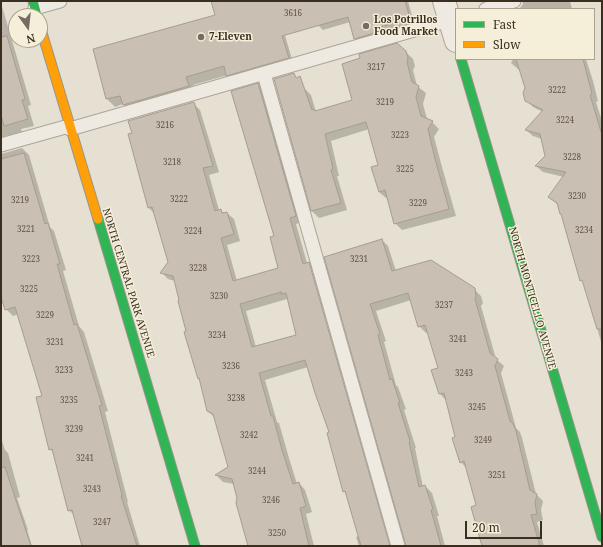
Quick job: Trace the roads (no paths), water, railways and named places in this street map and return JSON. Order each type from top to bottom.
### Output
[{"type":"street","points":[[450,13],[455,36]]},
{"type":"street","name":"NORTH CENTRAL PARK AVENUE","points":[[46,48],[195,546]]},
{"type":"street","name":"NORTH MONTICELLO AVENUE","points":[[461,60],[602,537]]},
{"type":"lane","points":[[35,8],[60,1]]},
{"type":"lane","points":[[490,8],[514,1]]},
{"type":"lane","points":[[1,145],[70,128],[264,74],[450,13]]},
{"type":"lane","points":[[264,74],[398,546]]},
{"type":"place","name":"Los Potrillos Food Market","points":[[366,26]]},
{"type":"place","name":"7-Eleven","points":[[201,37]]}]
